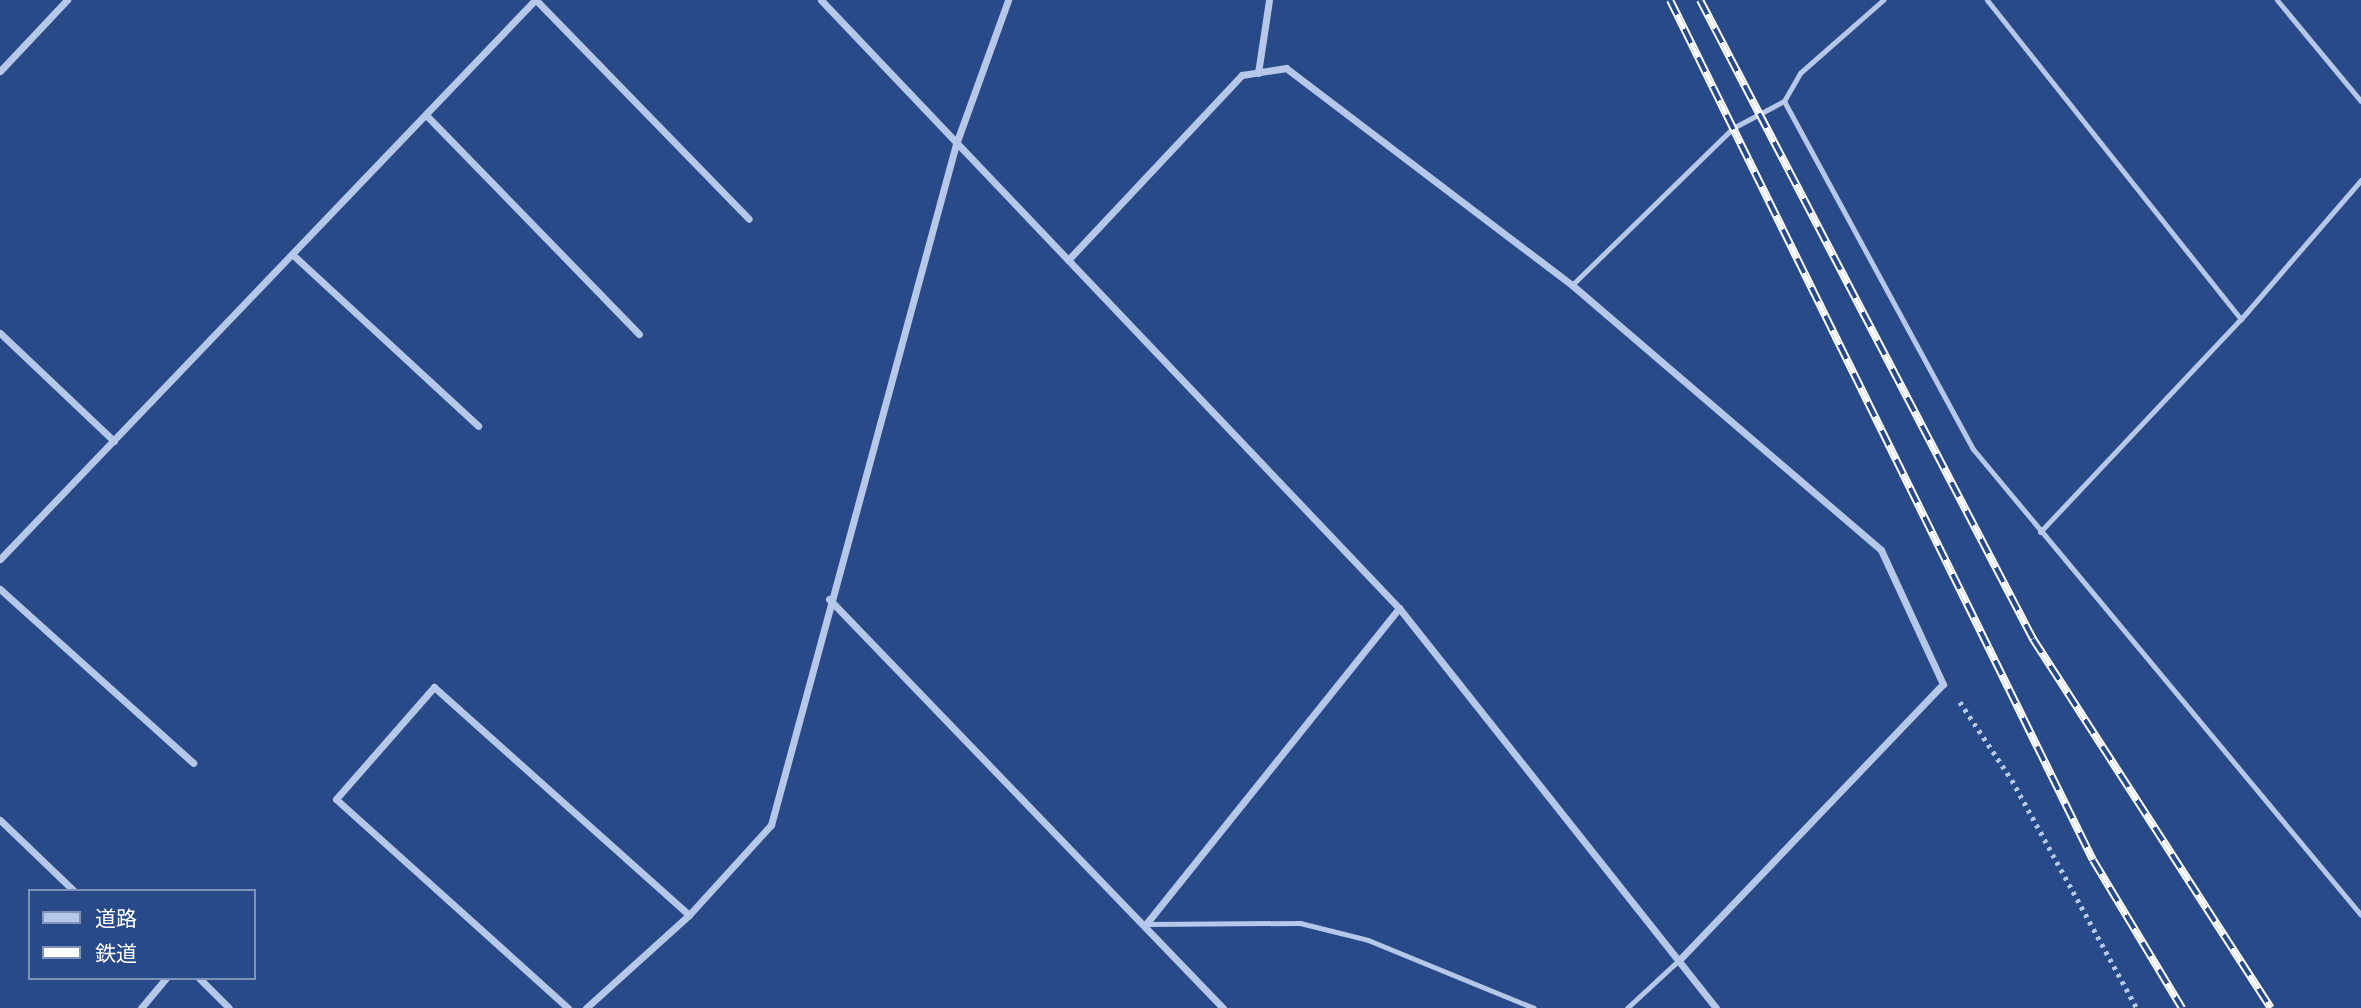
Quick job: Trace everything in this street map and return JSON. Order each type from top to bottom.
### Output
[{"type":"street","points":[[0,71],[67,0]]},
{"type":"street","points":[[0,559],[536,0],[749,219]]},
{"type":"street","points":[[821,0],[1399,608],[1716,1008]]},
{"type":"street","points":[[586,1008],[689,915],[771,825],[829,598],[956,144],[1008,0]]},
{"type":"street","points":[[1258,73],[1269,0]]},
{"type":"street","points":[[1068,260],[1242,75],[1286,68],[1572,285],[1881,550],[1943,684],[1678,961]]},
{"type":"street","points":[[427,116],[639,334]]},
{"type":"street","points":[[293,255],[478,426]]},
{"type":"street","points":[[0,333],[114,440]]},
{"type":"street","points":[[0,589],[192,763]]},
{"type":"street","points":[[829,598],[1146,924],[1222,1008]]},
{"type":"street","points":[[1146,924],[1399,608]]},
{"type":"street","points":[[568,1008],[336,799],[434,687],[689,915]]},
{"type":"street","points":[[0,820],[72,889]]},
{"type":"street","points":[[141,1008],[164,980]]},
{"type":"street","points":[[201,980],[229,1008]]},
{"type":"lane","points":[[1572,285],[1733,128],[1784,101],[1800,73],[1883,0]]},
{"type":"lane","points":[[1987,0],[2241,319]]},
{"type":"lane","points":[[2277,0],[2361,101]]},
{"type":"lane","points":[[1784,101],[1973,450],[2361,915]]},
{"type":"lane","points":[[2040,532],[2241,319],[2361,180]]},
{"type":"lane","points":[[1146,924],[1300,923],[1368,940],[1534,1008]]},
{"type":"lane","points":[[1627,1008],[1678,961]]},
{"type":"path","points":[[1943,684],[2012,780],[2137,1008]]},
{"type":"railway","points":[[1670,0],[2093,860],[2182,1008]]},
{"type":"railway","points":[[1700,0],[2033,639],[2271,1008]]}]
